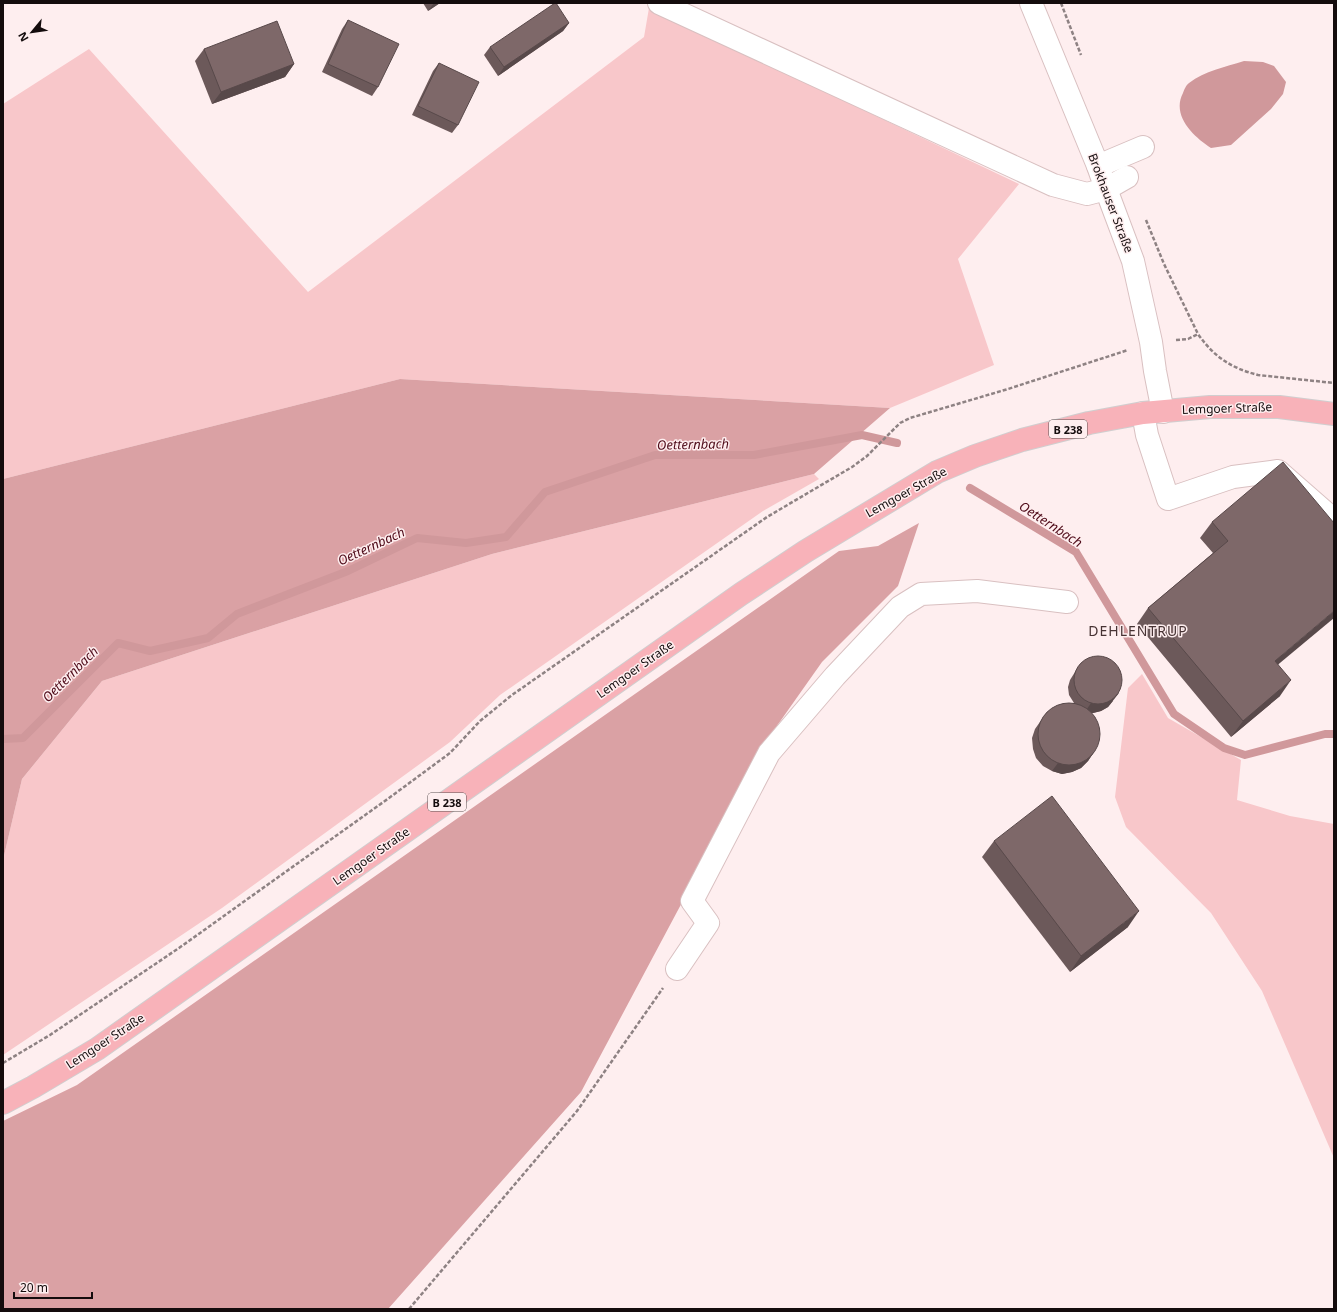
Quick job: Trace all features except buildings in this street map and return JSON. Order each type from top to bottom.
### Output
[{"type":"main road","name":"Lemgoer Straße","points":[[3,1103],[97,1049],[741,594],[806,551],[937,472],[975,456],[1022,440],[1090,423],[1153,413],[1210,407],[1279,406],[1334,414]]},
{"type":"street","points":[[659,3],[1053,185],[1087,194],[1106,189],[1127,177]]},
{"type":"street","name":"Brokhauser Straße","points":[[1031,3],[1098,166],[1133,261],[1151,342],[1155,371],[1153,413],[1147,435],[1168,499],[1233,477],[1278,471],[1334,520]]},
{"type":"street","points":[[1098,166],[1143,147]]},
{"type":"street","points":[[677,969],[708,923],[692,901],[769,753],[835,676],[900,607],[921,594],[976,591],[1068,602]]},
{"type":"path","points":[[3,1062],[50,1035],[172,952],[389,798],[450,753],[480,721],[512,695],[767,517],[852,468],[867,456],[900,424],[910,418],[1008,389],[1151,342],[1188,339],[1198,334],[1208,348],[1225,363],[1247,372],[1258,375],[1334,383]]},
{"type":"path","points":[[409,1309],[578,1110],[677,969]]},
{"type":"shaded area","points":[[649,8],[1019,184],[958,259],[994,365],[890,408],[400,379],[3,479],[3,104],[89,49],[308,292],[644,37]]},
{"type":"shaded area","points":[[1244,61],[1263,62],[1274,66],[1286,82],[1283,94],[1271,109],[1231,145],[1211,148],[1192,132],[1182,118],[1180,102],[1183,92],[1188,84],[1202,75]]},
{"type":"shaded area","points":[[400,379],[890,408],[814,474],[492,554],[102,681],[22,779],[3,860],[3,479]]},
{"type":"shaded area","points":[[814,474],[819,479],[763,511],[500,695],[450,742],[222,908],[3,1055],[3,860],[22,779],[102,681],[492,554]]},
{"type":"shaded area","points":[[919,523],[898,586],[822,662],[774,730],[581,1092],[388,1309],[3,1309],[3,1121],[77,1085],[839,551],[878,546]]},
{"type":"shaded area","points":[[1142,674],[1168,718],[1241,760],[1237,800],[1290,816],[1334,824],[1334,1158],[1262,991],[1211,913],[1126,827],[1115,797],[1128,688]]},
{"type":"waterway","name":"Oetternbach","points":[[3,739],[23,738],[118,643],[150,651],[208,638],[237,614],[348,571],[417,538],[466,543],[506,537],[545,492],[655,455],[754,455],[862,435],[897,443]]},
{"type":"waterway","name":"Oetternbach","points":[[970,488],[1076,552],[1174,714],[1224,748],[1245,755],[1325,734],[1334,734]]},
{"type":"district","name":"DEHLENTRUP","points":[[1138,630]]}]
